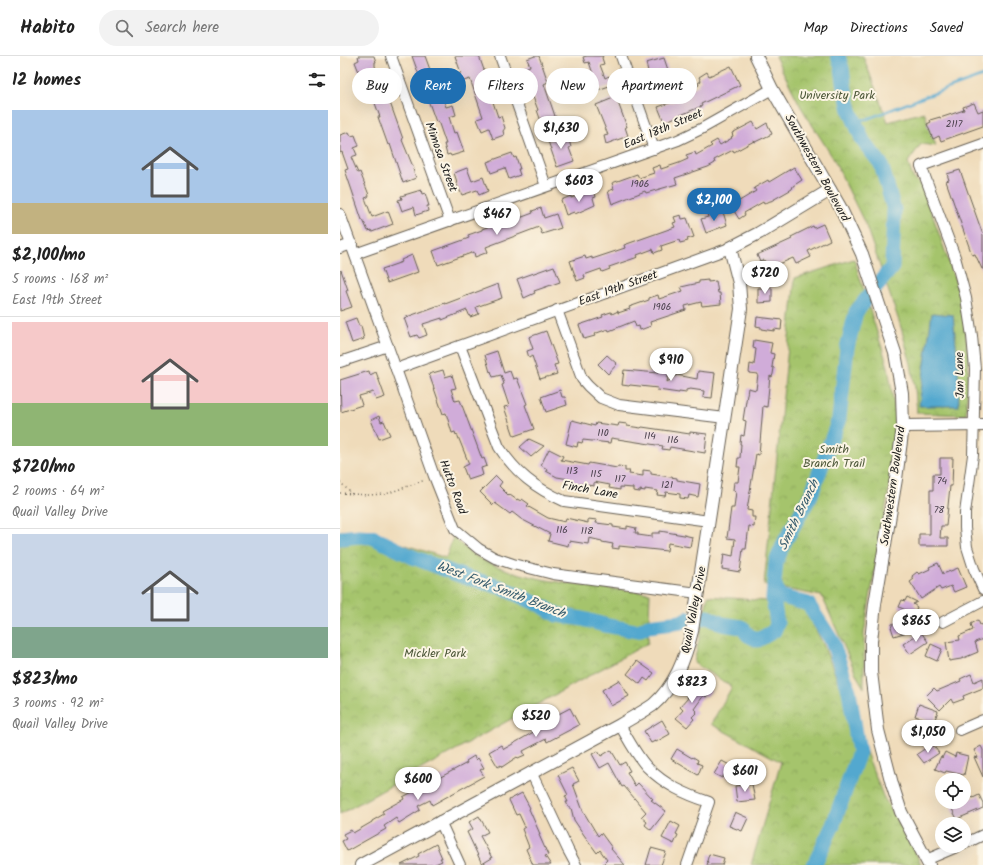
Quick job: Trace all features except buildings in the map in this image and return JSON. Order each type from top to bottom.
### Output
[{"type":"street","name":"Mimosa Street","points":[[392,56],[450,221]]},
{"type":"street","points":[[500,56],[546,186]]},
{"type":"street","points":[[621,56],[654,149]]},
{"type":"street","name":"Southwestern Boulevard","points":[[756,56],[772,89],[840,207],[862,254],[885,328],[895,353],[902,393],[902,426],[896,479],[874,604],[871,641],[871,672],[878,730],[892,784],[902,812],[927,863]]},
{"type":"street","name":"East 18th Street","points":[[355,254],[678,140],[701,130],[772,89]]},
{"type":"street","name":"Jan Lane","points":[[983,144],[921,166],[954,256],[966,298],[972,336],[978,425],[965,513],[965,528],[967,548],[983,589]]},
{"type":"street","name":"East 19th Street","points":[[396,369],[730,248],[759,233],[830,190]]},
{"type":"street","name":"Hutto Road","points":[[340,214],[434,476],[455,529],[479,549],[495,558],[513,564],[553,574],[698,593]]},
{"type":"street","points":[[340,248],[352,244]]},
{"type":"street","name":"Quail Valley Drive","points":[[361,865],[620,725],[653,704],[673,682],[685,658],[698,593],[741,309],[739,283],[730,248]]},
{"type":"street","points":[[558,310],[582,379],[601,398],[619,405],[725,418]]},
{"type":"street","points":[[340,362],[388,346]]},
{"type":"street","name":"Finch Lane","points":[[460,346],[499,447],[509,462],[533,484],[548,494],[564,501],[709,521]]},
{"type":"street","points":[[902,426],[978,425]]},
{"type":"street","points":[[942,622],[983,601]]},
{"type":"street","points":[[960,730],[983,720]]},
{"type":"street","points":[[620,725],[643,761],[659,777],[680,791],[709,802],[687,865]]},
{"type":"street","points":[[531,772],[576,865]]},
{"type":"street","points":[[440,821],[460,865]]},
{"type":"street","points":[[971,841],[983,835]]},
{"type":"street","points":[[927,863],[946,853]]},
{"type":"path","points":[[340,493],[386,494],[434,476]]},
{"type":"path","points":[[340,482],[352,494]]},
{"type":"green space","name":"University Park","points":[[775,56],[863,56],[888,122],[924,112],[936,146],[921,144],[908,162],[913,178],[922,185],[961,297],[969,359],[966,415],[917,413],[911,364],[900,324],[866,226],[833,158],[801,107]]},
{"type":"green space","name":"Smith Branch Trail","points":[[854,259],[888,367],[896,418],[888,495],[864,633],[864,688],[857,676],[822,596],[764,585],[795,278]]},
{"type":"green space","name":"Mickler Park","points":[[340,531],[365,532],[446,558],[453,537],[477,557],[496,566],[517,573],[584,586],[650,593],[648,643],[340,814]]},
{"type":"green space","points":[[708,596],[800,604],[809,616],[823,644],[883,796],[913,847],[921,865],[751,865],[781,762],[711,724],[732,687],[694,663]]},
{"type":"water","points":[[932,313],[953,315],[958,364],[959,406],[919,406]]},
{"type":"waterway","name":"Smith Branch","points":[[814,865],[833,825],[859,752],[849,691],[832,641],[808,604],[779,596],[774,583],[776,562],[785,541],[811,495],[839,419],[847,348],[856,312],[892,267],[894,210],[881,164],[863,141],[850,110],[842,68],[838,56]]},
{"type":"waterway","points":[[854,120],[867,119],[983,76]]},
{"type":"waterway","name":"West Fork Smith Branch","points":[[340,538],[359,536],[372,537],[413,557],[459,575],[500,587],[544,607],[557,615],[583,619],[604,625],[636,631],[648,626],[681,622],[688,618]]},
{"type":"waterway","name":"West Fork Smith Branch","points":[[701,618],[708,617],[722,624],[742,627],[748,635],[758,640],[774,631],[777,624],[773,598],[774,585]]}]
